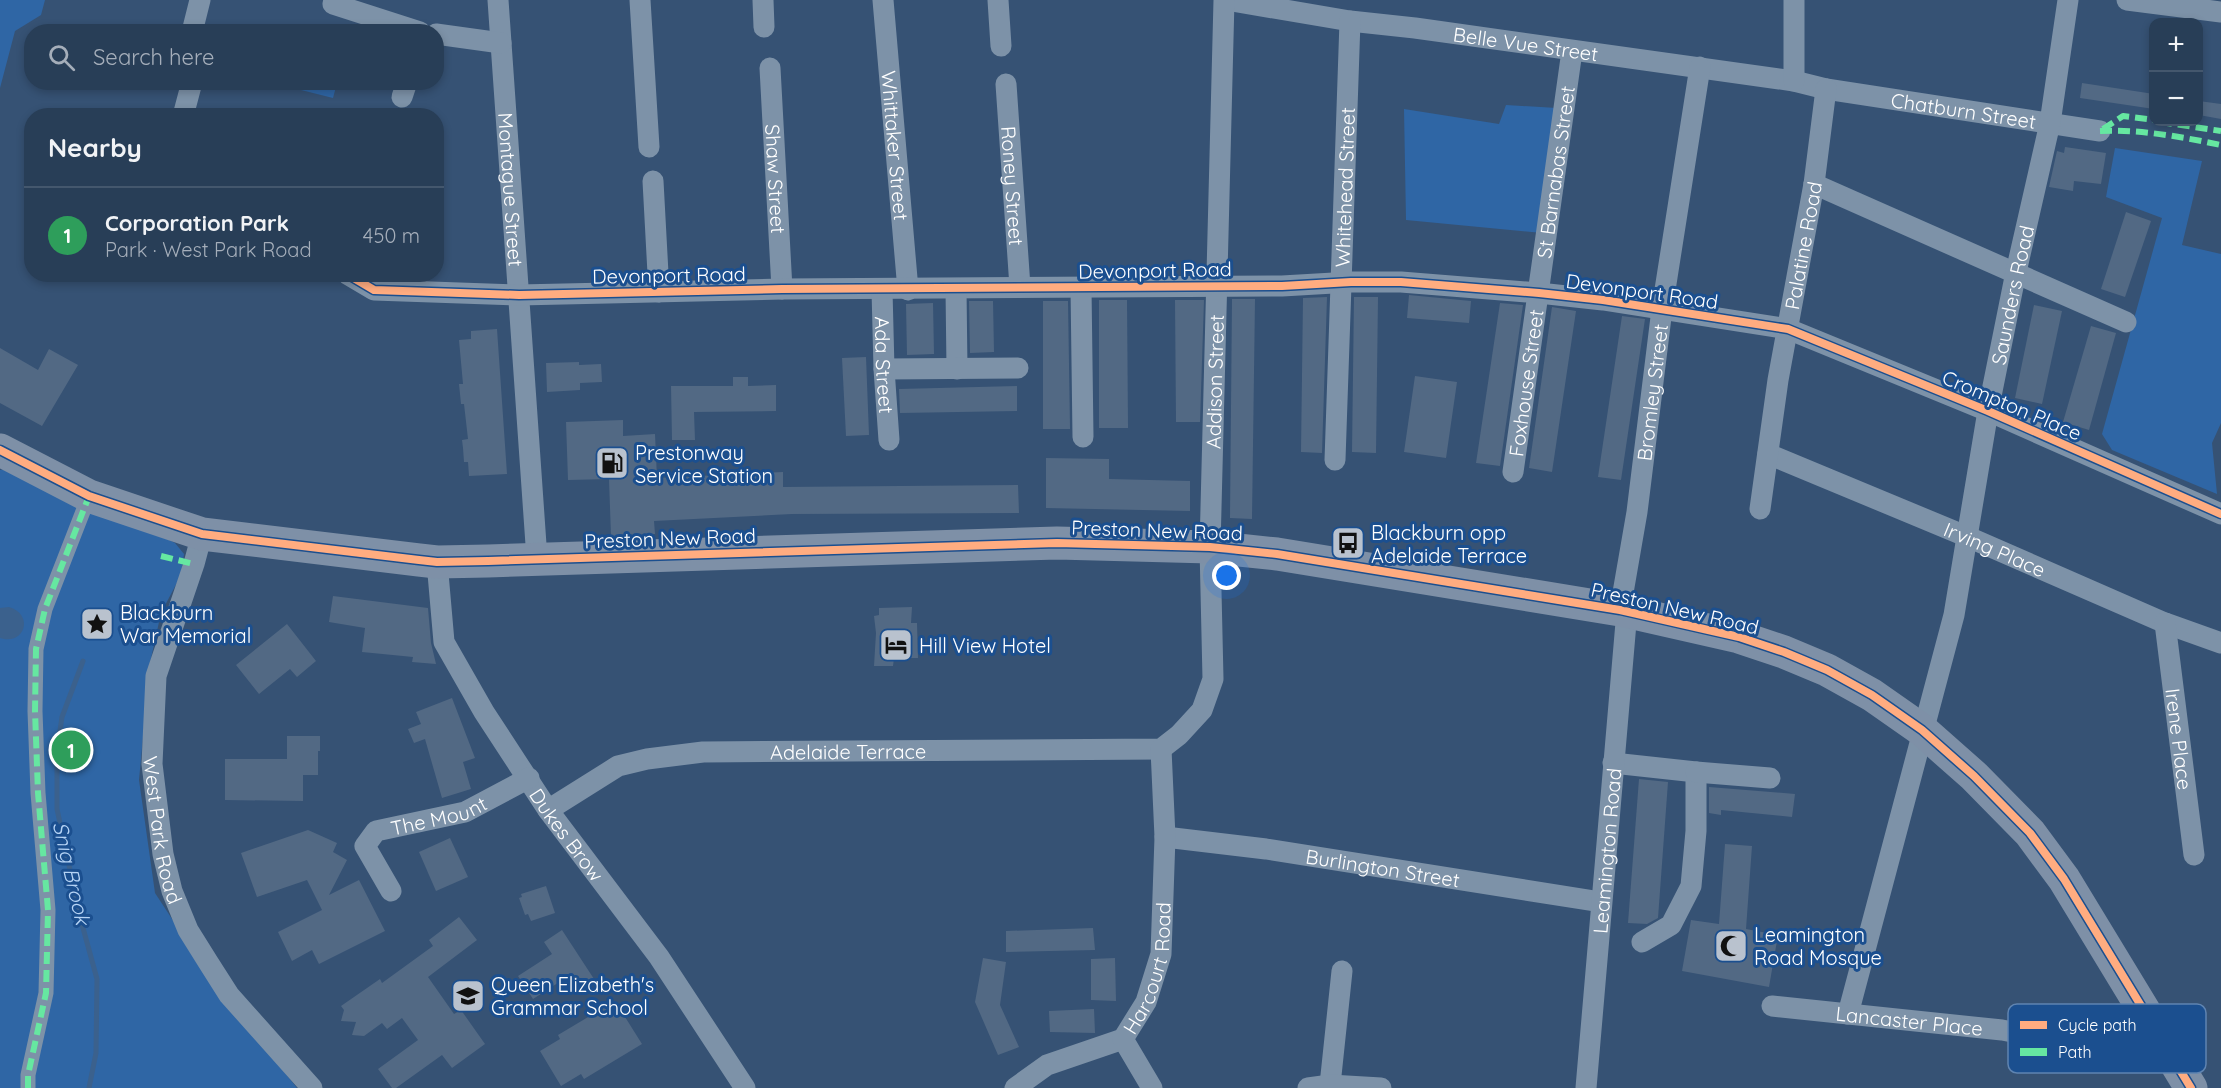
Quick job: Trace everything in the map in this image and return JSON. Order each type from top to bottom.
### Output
[{"type":"highway","name":"Preston New Road","points":[[0,450],[88,495],[202,534],[437,562],[1057,543],[1210,547],[1277,554],[1623,611],[1739,637],[1827,670],[1872,695],[1922,730],[1974,776],[2030,833],[2070,889],[2140,1004]]},
{"type":"highway","name":"Preston New Road","points":[[2182,1073],[2191,1088]]},
{"type":"street","points":[[194,24],[200,0]]},
{"type":"street","points":[[334,0],[333,4],[395,24]]},
{"type":"street","name":"Montague Street","points":[[498,0],[537,559]]},
{"type":"street","points":[[640,0],[649,147]]},
{"type":"street","points":[[763,0],[764,27]]},
{"type":"street","name":"Whittaker Street","points":[[883,0],[908,290]]},
{"type":"street","points":[[998,0],[1001,46]]},
{"type":"street","name":"Belle Vue Street","points":[[1225,0],[1350,21],[1415,27],[1572,51],[1700,67],[1794,81],[1826,89]]},
{"type":"street","name":"Addison Street","points":[[1210,547],[1225,0]]},
{"type":"street","points":[[1794,0],[1794,81]]},
{"type":"street","name":"Saunders Road","points":[[1848,1014],[1954,615],[1988,411],[2016,272],[2050,123],[2068,0]]},
{"type":"street","points":[[2127,0],[2215,8]]},
{"type":"street","name":"Whitehead Street","points":[[1335,460],[1350,21]]},
{"type":"street","points":[[444,35],[501,43]]},
{"type":"street","name":"St Barnabas Street","points":[[1539,293],[1572,51]]},
{"type":"street","name":"Bromley Street","points":[[1623,611],[1662,309],[1700,67]]},
{"type":"street","name":"Shaw Street","points":[[770,68],[782,289]]},
{"type":"street","name":"Roney Street","points":[[1006,84],[1020,287]]},
{"type":"street","name":"Chatburn Street","points":[[1826,89],[2100,131]]},
{"type":"street","name":"Palatine Road","points":[[1760,509],[1788,329],[1814,184],[1826,89]]},
{"type":"street","points":[[185,108],[190,90]]},
{"type":"street","points":[[653,181],[659,292]]},
{"type":"street","points":[[1814,184],[2126,322]]},
{"type":"street","name":"Devonport Road","points":[[360,282],[374,290],[519,295],[782,289],[1282,286],[1340,282],[1401,282],[1539,293],[1788,329]]},
{"type":"street","points":[[1081,288],[1083,437]]},
{"type":"street","points":[[956,289],[957,369]]},
{"type":"street","name":"Ada Street","points":[[882,290],[889,440]]},
{"type":"street","name":"Foxhouse Street","points":[[1514,472],[1539,293]]},
{"type":"street","name":"Crompton Place","points":[[1788,329],[1988,411],[2221,514]]},
{"type":"street","points":[[884,369],[1018,368]]},
{"type":"street","name":"Irving Place","points":[[1768,454],[2165,622],[2221,643]]},
{"type":"street","points":[[28,1088],[28,1075],[46,993],[48,910],[38,793],[35,711],[36,649],[45,609],[88,495]]},
{"type":"street","name":"West Park Road","points":[[202,534],[156,676],[152,764],[163,854],[172,891],[188,930],[229,995],[312,1088]]},
{"type":"street","points":[[1165,837],[1161,749],[1179,735],[1202,710],[1213,679],[1210,547]]},
{"type":"street","name":"Dukes Brow","points":[[437,562],[444,642],[484,712],[548,810],[659,957],[745,1088]]},
{"type":"street","name":"Leamington Road","points":[[1586,1088],[1623,611]]},
{"type":"street","name":"Irene Place","points":[[2165,622],[2194,855]]},
{"type":"street","name":"Adelaide Terrace","points":[[548,810],[618,766],[646,759],[703,752],[1161,749]]},
{"type":"street","points":[[1613,763],[1770,778]]},
{"type":"street","points":[[1642,942],[1671,925],[1691,886],[1696,831],[1696,772]]},
{"type":"street","name":"The Mount","points":[[391,891],[365,846],[376,831],[465,812],[529,778]]},
{"type":"street","name":"Burlington Street","points":[[1165,837],[1266,849],[1601,902]]},
{"type":"street","name":"Harcourt Road","points":[[1152,1088],[1123,1039],[1146,1002],[1161,954],[1165,837]]},
{"type":"street","points":[[1330,1085],[1342,971]]},
{"type":"street","name":"Lancaster Place","points":[[1772,1006],[2008,1031]]},
{"type":"street","points":[[1015,1088],[1047,1065],[1123,1039]]},
{"type":"street","points":[[1308,1088],[1330,1085],[1381,1088]]},
{"type":"shaded area","points":[[0,0],[45,0],[41,15],[15,31],[0,88]]},
{"type":"shaded area","points":[[301,90],[335,90],[333,98]]},
{"type":"shaded area","points":[[1506,105],[1557,108],[1542,233],[1406,220],[1404,109],[1499,124]]},
{"type":"shaded area","points":[[2115,148],[2202,161],[2182,245],[2221,254],[2221,423],[2212,443],[2217,494],[2112,450],[2102,434],[2162,218],[2106,197]]},
{"type":"shaded area","points":[[6,469],[154,532],[175,543],[184,554],[181,575],[161,613],[150,663],[139,780],[155,893],[218,989],[297,1088],[0,1088],[0,470]]},
{"type":"shaded area","points":[[9,607],[22,616],[23,629],[15,638],[0,638],[0,608]]},
{"type":"building","points":[[2082,83],[2149,93],[2149,108],[2080,98]]},
{"type":"building","points":[[2203,102],[2221,104],[2221,119],[2203,116]]},
{"type":"building","points":[[2065,147],[2106,153],[2101,184],[2074,181],[2073,191],[2049,187],[2057,151],[2064,153]]},
{"type":"building","points":[[2126,212],[2151,221],[2125,297],[2101,289]]},
{"type":"building","points":[[1409,295],[1471,301],[1469,323],[1407,318]]},
{"type":"building","points":[[1327,297],[1322,453],[1301,452],[1303,298]]},
{"type":"building","points":[[1354,297],[1378,297],[1376,453],[1352,452]]},
{"type":"building","points":[[1232,299],[1255,299],[1252,519],[1230,518]]},
{"type":"building","points":[[1099,300],[1127,300],[1128,428],[1099,428]]},
{"type":"building","points":[[1175,300],[1204,300],[1200,422],[1176,422]]},
{"type":"building","points":[[969,301],[993,301],[994,352],[970,353]]},
{"type":"building","points":[[1043,301],[1068,301],[1070,429],[1043,429]]},
{"type":"building","points":[[933,303],[934,354],[907,355],[906,304]]},
{"type":"building","points":[[1500,303],[1523,305],[1500,466],[1476,463]]},
{"type":"building","points":[[2034,305],[2062,311],[2042,404],[2015,398]]},
{"type":"building","points":[[1552,307],[1576,311],[1552,472],[1529,468]]},
{"type":"building","points":[[1622,316],[1645,319],[1621,480],[1598,477]]},
{"type":"building","points":[[2091,326],[2116,333],[2089,430],[2063,422]]},
{"type":"building","points":[[497,329],[507,474],[469,476],[468,462],[464,462],[462,440],[468,439],[459,384],[463,384],[459,340],[471,339],[471,331]]},
{"type":"building","points":[[0,348],[38,370],[49,349],[78,365],[42,426],[0,403]]},
{"type":"building","points":[[866,357],[869,435],[846,436],[842,358]]},
{"type":"building","points":[[579,362],[579,365],[601,364],[602,382],[580,383],[580,390],[547,392],[546,363]]},
{"type":"building","points":[[1415,376],[1457,382],[1446,458],[1404,452]]},
{"type":"building","points":[[733,377],[748,377],[748,386],[776,385],[776,411],[694,412],[695,440],[672,440],[671,386],[733,386]]},
{"type":"building","points":[[1017,386],[1017,411],[900,413],[899,389]]},
{"type":"building","points":[[623,420],[623,436],[655,434],[657,478],[783,472],[783,487],[1018,485],[1019,513],[792,514],[654,521],[655,534],[611,536],[609,479],[568,480],[566,422]]},
{"type":"building","points":[[1046,458],[1109,459],[1109,479],[1190,481],[1190,511],[1046,508]]},
{"type":"building","points":[[333,596],[428,608],[431,643],[436,664],[412,662],[413,657],[362,652],[365,628],[329,622]]},
{"type":"building","name":"Hill View Hotel","points":[[912,607],[911,623],[917,623],[918,658],[894,658],[893,666],[874,666],[876,633],[874,616],[879,615],[879,608]]},
{"type":"building","points":[[287,624],[316,661],[297,677],[290,669],[259,694],[236,665]]},
{"type":"building","points":[[452,698],[475,758],[463,762],[471,789],[442,798],[425,739],[414,743],[408,729],[421,724],[416,712]]},
{"type":"building","points":[[287,736],[320,736],[318,775],[303,775],[303,801],[225,800],[225,759],[287,759]]},
{"type":"building","points":[[1639,779],[1668,782],[1658,918],[1647,924],[1628,923]]},
{"type":"building","points":[[1709,787],[1795,794],[1792,817],[1721,810],[1721,815],[1709,813]]},
{"type":"building","points":[[308,830],[337,843],[333,852],[347,860],[329,895],[359,880],[385,931],[319,964],[312,950],[292,961],[278,932],[322,910],[307,880],[257,897],[241,853]]},
{"type":"building","points":[[450,838],[468,877],[436,891],[419,852]]},
{"type":"building","name":"Leamington Road Mosque","points":[[1725,844],[1752,846],[1746,929],[1778,935],[1769,987],[1682,971],[1691,920],[1719,924]]},
{"type":"building","points":[[546,886],[555,913],[531,921],[528,914],[525,915],[519,898],[522,897],[521,894]]},
{"type":"building","points":[[459,917],[477,940],[428,977],[454,1014],[461,1010],[485,1044],[452,1068],[442,1055],[396,1088],[392,1088],[378,1069],[418,1040],[402,1018],[387,1029],[382,1023],[364,1036],[352,1035],[356,1022],[341,1021],[344,1010],[341,1006],[380,979],[382,983],[433,946],[429,940]]},
{"type":"building","points":[[1093,928],[1095,950],[1006,952],[1006,931]]},
{"type":"building","points":[[562,930],[594,979],[576,991],[567,977],[533,999],[518,976],[552,954],[544,942]]},
{"type":"building","points":[[983,958],[1006,962],[1000,1005],[1019,1047],[998,1055],[975,1002]]},
{"type":"building","points":[[1115,958],[1116,1001],[1091,1000],[1091,959]]},
{"type":"building","points":[[615,1001],[642,1044],[584,1079],[581,1074],[561,1086],[540,1051],[560,1039],[558,1035]]},
{"type":"building","points":[[1094,1009],[1095,1033],[1050,1032],[1049,1011]]},
{"type":"waterway","name":"Snig Brook","points":[[83,661],[62,717],[57,751],[57,809],[80,917],[97,979],[96,1053],[89,1088]]},
{"type":"marked path","points":[[2103,129],[2123,116],[2149,119]]},
{"type":"marked path","points":[[2187,126],[2221,131]]},
{"type":"marked path","points":[[2100,131],[2146,132],[2221,145]]},
{"type":"marked path","points":[[28,1088],[28,1075],[46,993],[48,910],[38,793],[35,711],[36,649],[45,609],[89,496]]},
{"type":"marked path","points":[[161,556],[194,564]]},
{"type":"cycle path","points":[[360,282],[374,290],[519,295],[782,289],[1282,286],[1401,282],[1603,300],[1788,329],[1988,411],[2221,514]]},
{"type":"cycle path","points":[[0,450],[89,496],[202,534],[437,562],[1057,543],[1210,547],[1277,554],[1620,610],[1739,637],[1827,670],[1872,695],[1922,730],[1974,776],[2030,833],[2064,879],[2140,1004]]},
{"type":"cycle path","points":[[2182,1073],[2191,1088]]},
{"type":"place","name":"Prestonway Service Station","points":[[612,463]]},
{"type":"place","name":"Blackburn opp Adelaide Terrace","points":[[1348,543]]},
{"type":"place","name":"Blackburn War Memorial","points":[[97,624]]},
{"type":"place","name":"Hill View Hotel","points":[[896,645]]},
{"type":"place","name":"Corporation Park","points":[[71,750]]},
{"type":"place","name":"Leamington Road Mosque","points":[[1731,946]]},
{"type":"place","name":"Queen Elizabeth's Grammar School","points":[[468,996]]}]
